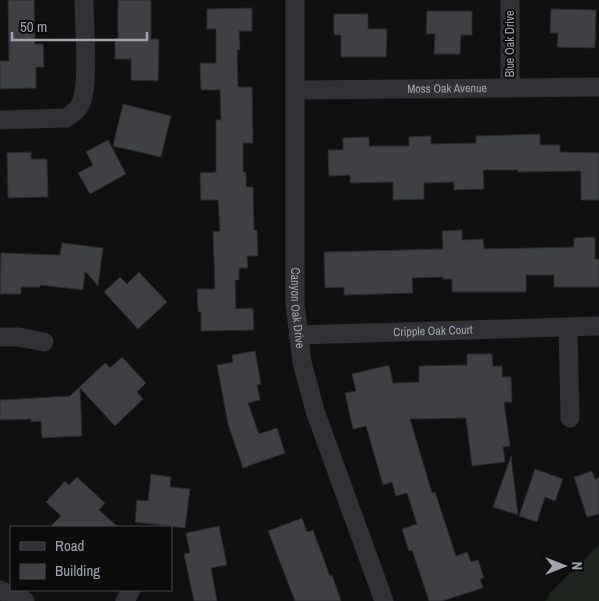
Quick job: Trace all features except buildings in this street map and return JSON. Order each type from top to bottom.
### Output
[{"type":"street","points":[[0,120],[66,118],[74,113],[81,104],[85,88],[84,0]]},
{"type":"street","name":"Canyon Oak Drive","points":[[295,0],[295,304],[298,335],[302,362],[315,411],[384,601]]},
{"type":"street","name":"Blue Oak Drive","points":[[510,0],[510,88]]},
{"type":"street","name":"Moss Oak Avenue","points":[[296,90],[599,87]]},
{"type":"street","name":"Cripple Oak Court","points":[[298,335],[599,326]]},
{"type":"street","points":[[568,327],[570,418]]},
{"type":"street","points":[[0,337],[44,342]]},
{"type":"street","points":[[0,590],[25,601]]},
{"type":"shaded area","points":[[599,545],[599,601],[546,601],[550,593]]}]
